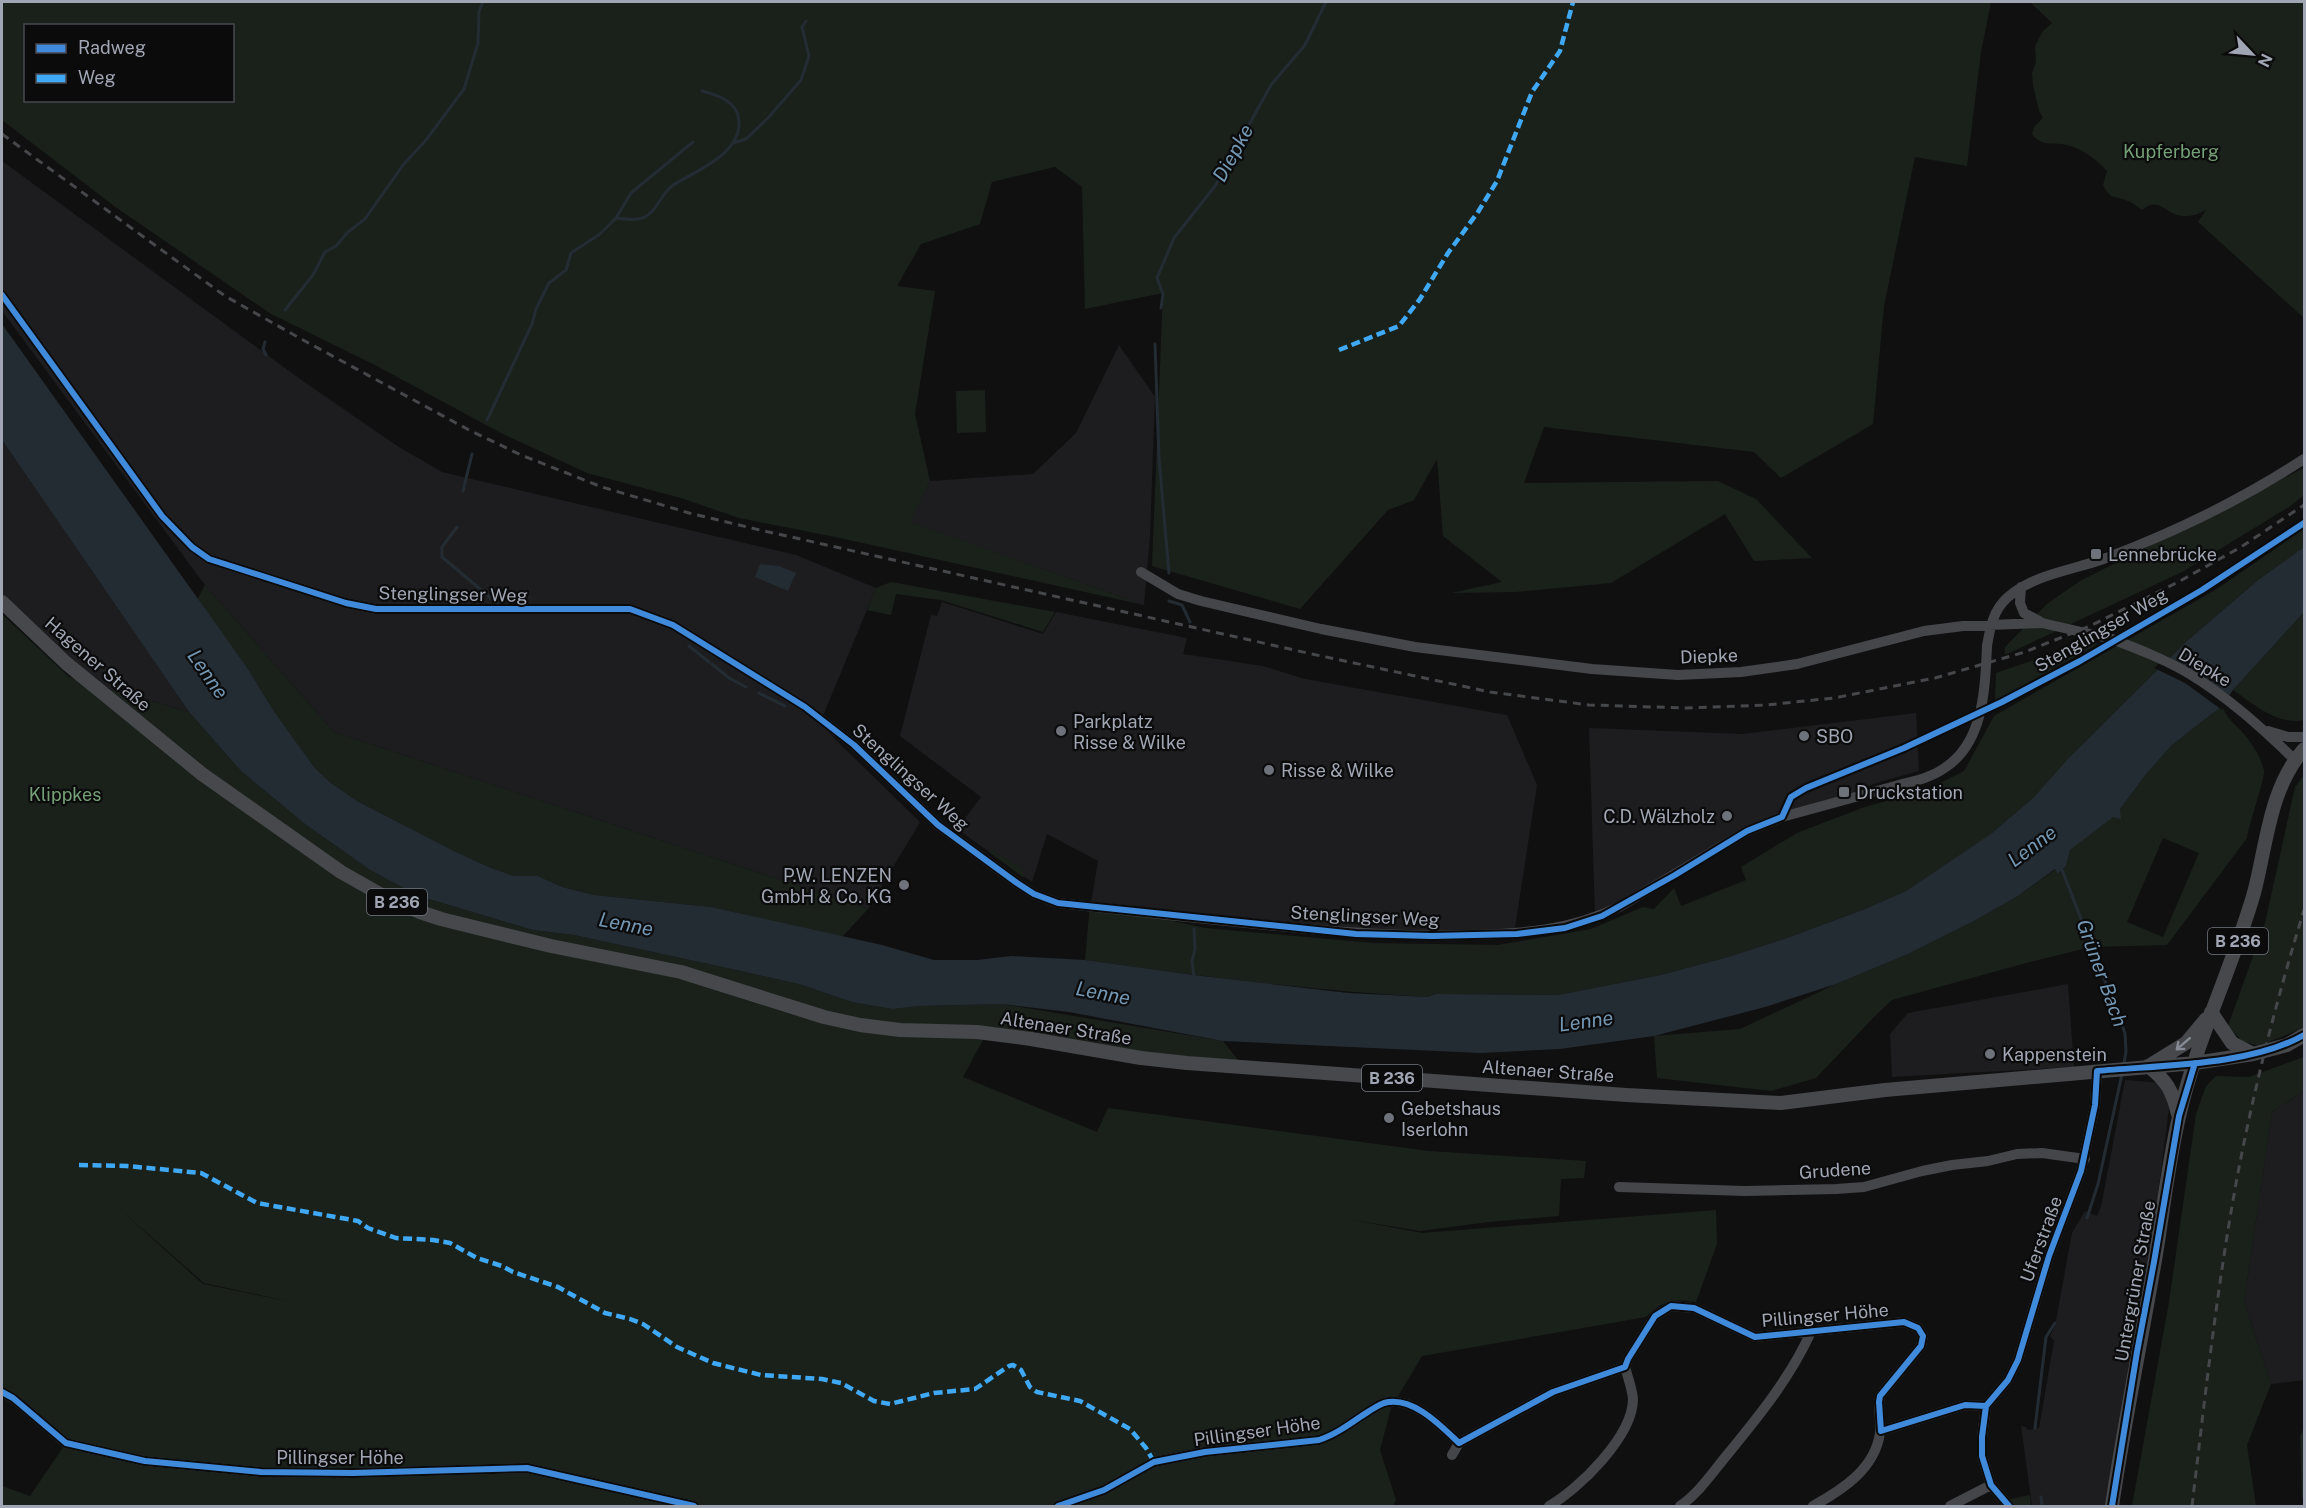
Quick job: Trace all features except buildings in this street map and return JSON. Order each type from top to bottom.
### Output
[{"type":"main road","name":"Hagener Straße","points":[[2,602],[66,663],[172,750],[341,872],[387,898],[441,919],[551,946],[681,972],[824,1017],[900,1030]]},
{"type":"main road","name":"B 236","points":[[2195,1062],[2254,893],[2275,802],[2284,776],[2300,755]]},
{"type":"main road","name":"B 236","points":[[2148,1066],[2174,1052],[2186,1042],[2211,1012]]},
{"type":"main road","points":[[2211,1012],[2232,1043],[2253,1054]]},
{"type":"main road","name":"Altenaer Straße","points":[[900,1030],[977,1032],[1031,1038],[1141,1058],[1198,1064],[1626,1095],[1781,1103],[1885,1090],[2195,1062],[2253,1054],[2287,1045],[2304,1035]]},
{"type":"main road","name":"Untergrüner Straße","points":[[2112,1506],[2179,1116],[2195,1062]]},
{"type":"main road","points":[[2148,1066],[2173,1091],[2179,1116]]},
{"type":"street","name":"Stenglingser Weg","points":[[2,295],[162,516],[192,546],[209,559],[346,603],[376,609],[630,609],[650,615],[673,625],[805,707],[854,745],[938,825],[1034,894],[1058,903],[1356,934],[1444,936],[1517,934],[1556,929],[1602,916],[1747,831],[1773,820],[1922,779],[1944,769],[1960,755],[1974,731],[1985,689],[1990,624],[2006,599],[2031,581],[2109,557],[2207,515],[2304,459]]},
{"type":"street","name":"Diepke","points":[[1141,572],[1178,594],[1201,601],[1391,642],[1592,669],[1657,673],[1741,672],[1797,664],[1924,631],[1990,624],[2042,623],[2103,636],[2142,651],[2187,673],[2224,697],[2300,755]]},
{"type":"street","name":"Stenglingser Weg","points":[[2021,587],[2020,603],[2024,613],[2042,623]]},
{"type":"street","name":"Diepke","points":[[2260,726],[2275,734],[2304,737]]},
{"type":"street","name":"Uferstraße","points":[[1986,1406],[2008,1380],[2018,1360],[2049,1256],[2085,1159],[2095,1105],[2097,1071]]},
{"type":"street","name":"Grudene","points":[[1619,1187],[1745,1191],[1836,1189],[1864,1187],[1930,1169],[1988,1161],[2017,1154],[2042,1153],[2085,1159]]},
{"type":"street","name":"Pillingser Höhe","points":[[1625,1367],[1655,1316],[1671,1306],[1694,1308],[1755,1337],[1904,1322],[1913,1325],[1923,1336],[1920,1348],[1880,1396],[1881,1431]]},
{"type":"street","points":[[1680,1506],[1700,1489],[1754,1425],[1802,1353],[1811,1332]]},
{"type":"street","points":[[1452,1455],[1460,1443],[1552,1392],[1625,1367],[1633,1401],[1626,1424],[1593,1472],[1564,1497],[1549,1506]]},
{"type":"street","name":"Pillingser Höhe","points":[[2,1392],[13,1398],[66,1443],[145,1461],[261,1472],[353,1473],[527,1468],[627,1493],[694,1506]]},
{"type":"street","name":"Pillingser Höhe","points":[[1058,1506],[1104,1490],[1154,1462],[1205,1452],[1319,1440],[1332,1435],[1383,1404],[1391,1402],[1407,1404],[1441,1426],[1460,1443]]},
{"type":"street","points":[[1813,1506],[1858,1476],[1872,1457],[1881,1431],[1965,1405],[1986,1406],[1982,1456],[1991,1485],[2009,1506]]},
{"type":"street","points":[[1950,1506],[1991,1485]]},
{"type":"shaded area","points":[[2,161],[307,384],[399,447],[442,472],[796,555],[876,588],[820,723],[920,822],[868,909],[334,732],[205,585],[2,311]]},
{"type":"shaded area","points":[[1119,345],[1155,397],[1150,536],[1144,605],[909,522],[930,481],[1033,474],[1076,433]]},
{"type":"shaded area","points":[[2,440],[189,712],[104,687],[27,620],[2,594]]},
{"type":"shaded area","points":[[942,602],[1043,634],[1056,612],[1187,638],[1183,654],[1263,666],[1305,679],[1507,715],[1537,785],[1514,934],[1436,936],[1091,903],[1098,861],[1047,834],[1032,882],[957,829],[981,797],[900,736],[931,615],[937,616]]},
{"type":"shaded area","points":[[1916,713],[1919,771],[1876,783],[1709,851],[1595,915],[1589,728],[1742,734]]},
{"type":"shaded area","points":[[2068,984],[2074,1067],[1892,1077],[1890,1034],[1908,1013]]},
{"type":"shaded area","points":[[2125,1080],[2162,1083],[2169,1108],[2118,1506],[2032,1506],[2021,1426],[2028,1430],[2039,1428],[2054,1341],[2050,1336],[2055,1326],[2072,1233],[2085,1211],[2097,1216],[2101,1207]]},
{"type":"shaded area","points":[[2304,1091],[2304,1380],[2271,1384],[2244,1302],[2272,1112]]},
{"type":"green space","points":[[2,2],[1991,2],[1981,52],[1967,166],[1915,157],[1884,306],[1873,424],[1781,478],[1754,452],[1544,427],[1524,483],[1718,481],[1756,499],[1812,558],[1754,561],[1725,514],[1611,583],[1516,592],[1451,593],[1502,582],[1443,536],[1437,459],[1414,500],[1388,510],[1300,609],[1152,566],[1163,293],[1085,309],[1082,187],[1055,167],[992,182],[980,224],[921,244],[897,286],[935,291],[915,414],[930,481],[910,522],[1144,605],[739,518],[681,498],[587,473],[499,432],[375,365],[271,314],[114,206],[2,120]]},
{"type":"green space","name":"Kupferberg","points":[[2030,2],[2304,2],[2304,318],[2198,222],[2206,210],[2186,216],[2178,215],[2156,205],[2149,205],[2142,210],[2108,193],[2103,185],[2107,171],[2089,155],[2067,145],[2040,141],[2032,134],[2034,127],[2043,118],[2033,85],[2032,73],[2036,62],[2035,46],[2043,31],[2052,23]]},
{"type":"green space","points":[[985,390],[986,432],[957,433],[956,391]]},
{"type":"green space","points":[[2304,468],[2304,495],[2289,507],[2182,572],[2005,655],[2005,647],[2047,604],[2080,581]]},
{"type":"green space","points":[[2304,529],[2304,547],[2258,580],[2187,641],[2034,797],[1992,833],[1906,891],[1787,938],[1661,975],[1558,995],[1436,994],[1428,997],[1342,991],[1085,960],[1090,903],[1205,928],[1373,943],[1498,945],[1591,929],[1643,907],[1654,909],[1674,888],[1681,906],[1746,880],[1741,867],[1797,833],[1862,808],[1930,788],[1964,771],[1994,716],[2217,589]]},
{"type":"green space","points":[[891,582],[1055,612],[1043,632],[941,600],[896,594],[891,615],[867,610],[876,588]]},
{"type":"green space","points":[[205,585],[334,732],[868,909],[842,937],[711,907],[594,895],[562,887],[538,876],[514,876],[456,852],[357,801],[331,783],[314,767],[273,710],[248,669],[197,600]]},
{"type":"green space","points":[[2304,612],[2304,720],[2285,720],[2258,707],[2233,690]]},
{"type":"green space","name":"Klippkes","points":[[2,614],[69,677],[189,712],[241,771],[305,824],[370,870],[419,896],[533,930],[574,935],[799,984],[852,1002],[893,1009],[919,1006],[1002,1004],[1223,1041],[1239,1061],[1133,1051],[990,1027],[963,1077],[1097,1132],[1108,1108],[1429,1151],[1586,1161],[1584,1178],[1561,1179],[1559,1216],[1420,1231],[1347,1219],[1422,1233],[1716,1210],[1717,1244],[1696,1302],[1681,1300],[1669,1302],[1657,1307],[1646,1317],[1422,1356],[1391,1408],[1380,1450],[1396,1500],[1393,1506],[2,1506],[2,1486],[30,1496],[64,1446],[145,1463],[227,1472],[351,1475],[463,1473],[506,1469],[353,1472],[258,1470],[145,1460],[67,1442],[51,1431],[14,1396],[2,1390]],"holes":[[[116,1206],[204,1283],[296,1303],[203,1284]]]},
{"type":"green space","points":[[2089,641],[2098,644],[1995,701],[1996,673]]},
{"type":"green space","points":[[2222,706],[2254,748],[2264,771],[2247,838],[2167,945],[2091,947],[1892,1000],[1816,1078],[1771,1091],[1657,1078],[1654,1036],[1740,1029],[1836,984],[1908,954],[2018,896],[2056,869],[2059,874],[2066,866],[2070,850],[2120,809],[2172,745]],"holes":[[[2163,838],[2199,853],[2163,937],[2127,922]]]},
{"type":"green space","points":[[2304,775],[2304,1028],[2258,1046],[2242,1041],[2228,1026],[2265,923],[2295,787]]},
{"type":"green space","points":[[991,850],[1022,868],[1024,878],[989,852]]},
{"type":"green space","points":[[2304,1057],[2304,1091],[2272,1112],[2244,1302],[2271,1384],[2247,1445],[2256,1506],[2132,1506],[2169,1302],[2196,1114],[2206,1086],[2216,1076],[2249,1077]]},
{"type":"green space","points":[[2304,1428],[2304,1498],[2302,1498],[2300,1436]]},
{"type":"green space","points":[[2030,1495],[2031,1506],[2013,1506],[2006,1500]]},
{"type":"water","name":"Lenne","points":[[2,324],[248,669],[273,710],[314,767],[331,783],[357,801],[456,852],[514,876],[538,876],[562,887],[594,895],[711,907],[882,945],[934,960],[977,960],[1011,956],[1085,960],[1348,993],[1428,997],[1436,994],[1558,995],[1661,975],[1787,938],[1906,891],[1992,833],[2034,797],[2069,758],[2187,641],[2258,580],[2304,547],[2304,612],[2233,690],[2222,706],[2172,745],[2147,773],[2120,809],[2121,819],[2113,817],[2070,850],[2066,866],[2058,874],[2055,869],[2018,896],[1908,954],[1836,984],[1765,1007],[1654,1036],[1560,1049],[1480,1053],[1223,1041],[1069,1012],[1002,1004],[919,1006],[893,1009],[852,1002],[799,984],[741,971],[574,935],[533,930],[419,896],[370,870],[305,824],[241,771],[189,712],[2,440]]},
{"type":"water","points":[[760,564],[779,566],[796,573],[788,591],[755,577]]},
{"type":"pier","points":[[2167,656],[2232,697],[2224,708],[2222,710],[2185,683],[2154,668]]},
{"type":"waterway","points":[[285,310],[313,275],[325,252],[336,246],[348,232],[365,219],[403,165],[426,140],[464,89],[478,43],[479,11],[483,2]]},
{"type":"waterway","name":"Diepke","points":[[1161,308],[1163,294],[1157,278],[1174,238],[1215,186],[1271,85],[1305,45],[1326,2]]},
{"type":"waterway","points":[[733,143],[746,139],[801,80],[809,56],[802,27],[806,21]]},
{"type":"waterway","points":[[617,218],[645,217],[653,211],[672,186],[715,160],[733,143],[738,133],[739,121],[735,108],[726,100],[702,91]]},
{"type":"waterway","points":[[487,420],[549,283],[566,270],[571,253],[600,234],[616,218],[631,193],[693,142]]},
{"type":"waterway","points":[[265,342],[263,349],[266,355]]},
{"type":"waterway","name":"Diepke","points":[[1155,344],[1159,458],[1169,573]]},
{"type":"waterway","points":[[463,491],[472,454]]},
{"type":"waterway","points":[[457,527],[442,547],[442,557],[498,604]]},
{"type":"waterway","name":"Diepke","points":[[1169,601],[1182,605],[1190,622]]},
{"type":"waterway","points":[[689,646],[709,662]]},
{"type":"waterway","points":[[712,664],[729,678],[746,687]]},
{"type":"waterway","points":[[759,693],[785,706]]},
{"type":"waterway","name":"Grüner Bach","points":[[2061,867],[2125,1033],[2124,1064]]},
{"type":"waterway","name":"Diepke","points":[[1194,929],[1195,949],[1192,961],[1194,977]]},
{"type":"waterway","name":"Grüner Bach","points":[[2087,1218],[2098,1184],[2122,1074]]},
{"type":"waterway","name":"Grüner Bach","points":[[2035,1428],[2046,1337],[2055,1323]]},
{"type":"waterway","name":"Grüner Bach","points":[[2041,1497],[2042,1506]]},
{"type":"railway","points":[[2,134],[225,296],[469,430],[521,455],[602,487],[689,513],[760,530],[1490,692],[1589,705],[1686,708],[1766,705],[1834,698],[1935,678],[2025,652],[2090,626],[2180,581],[2241,547],[2304,505]]},
{"type":"railway","points":[[2192,1506],[2217,1301],[2237,1178],[2267,1043],[2304,910]]},
{"type":"marked path","points":[[1339,350],[1399,326],[1420,299],[1497,181],[1532,92],[1560,51],[1573,2]]},
{"type":"marked path","points":[[79,1165],[127,1166],[201,1173],[257,1203],[358,1221],[368,1228],[396,1238],[450,1243],[477,1258],[558,1287],[605,1313],[643,1324],[677,1347],[713,1363],[761,1375],[822,1379],[841,1383],[874,1401],[890,1404],[934,1393],[975,1389],[1013,1365],[1021,1370],[1030,1387],[1037,1392],[1080,1401],[1130,1429],[1154,1462]]},
{"type":"cycle path","points":[[2,295],[162,516],[192,547],[209,559],[346,603],[376,609],[630,609],[673,625],[805,707],[854,745],[938,825],[1034,894],[1058,903],[1356,934],[1432,936],[1517,934],[1565,928],[1602,916],[1747,831],[1782,817],[1791,797],[1806,788],[1904,748],[2002,702],[2080,661],[2202,590],[2304,523]]},
{"type":"cycle path","points":[[2009,1506],[1991,1485],[1982,1456],[1986,1406],[2008,1380],[2018,1360],[2049,1256],[2081,1171],[2095,1105],[2097,1071],[2231,1058],[2258,1053],[2304,1035]]},
{"type":"cycle path","points":[[2112,1506],[2179,1116],[2195,1063]]},
{"type":"cycle path","points":[[1058,1506],[1104,1490],[1154,1462],[1205,1452],[1319,1440],[1330,1436],[1384,1403],[1405,1403],[1415,1408],[1435,1421],[1459,1443],[1553,1392],[1625,1367],[1655,1316],[1671,1306],[1694,1308],[1755,1337],[1904,1322],[1918,1328],[1923,1336],[1921,1346],[1880,1396],[1881,1431],[1965,1405],[1986,1406]]},
{"type":"cycle path","points":[[2,1392],[13,1398],[66,1443],[145,1461],[261,1472],[353,1473],[527,1468],[694,1506]]},
{"type":"place","name":"Lennebrücke","points":[[2096,554]]},
{"type":"place","name":"Parkplatz Risse & Wilke","points":[[1061,731]]},
{"type":"place","name":"SBO","points":[[1804,736]]},
{"type":"place","name":"Risse & Wilke","points":[[1269,770]]},
{"type":"place","name":"Druckstation","points":[[1844,792]]},
{"type":"place","name":"C.D. Wälzholz","points":[[1727,816]]},
{"type":"place","name":"P.W. LENZEN GmbH & Co. KG","points":[[904,885]]},
{"type":"place","name":"Kappenstein","points":[[1990,1054]]},
{"type":"place","name":"Gebetshaus Iserlohn","points":[[1389,1118]]}]
